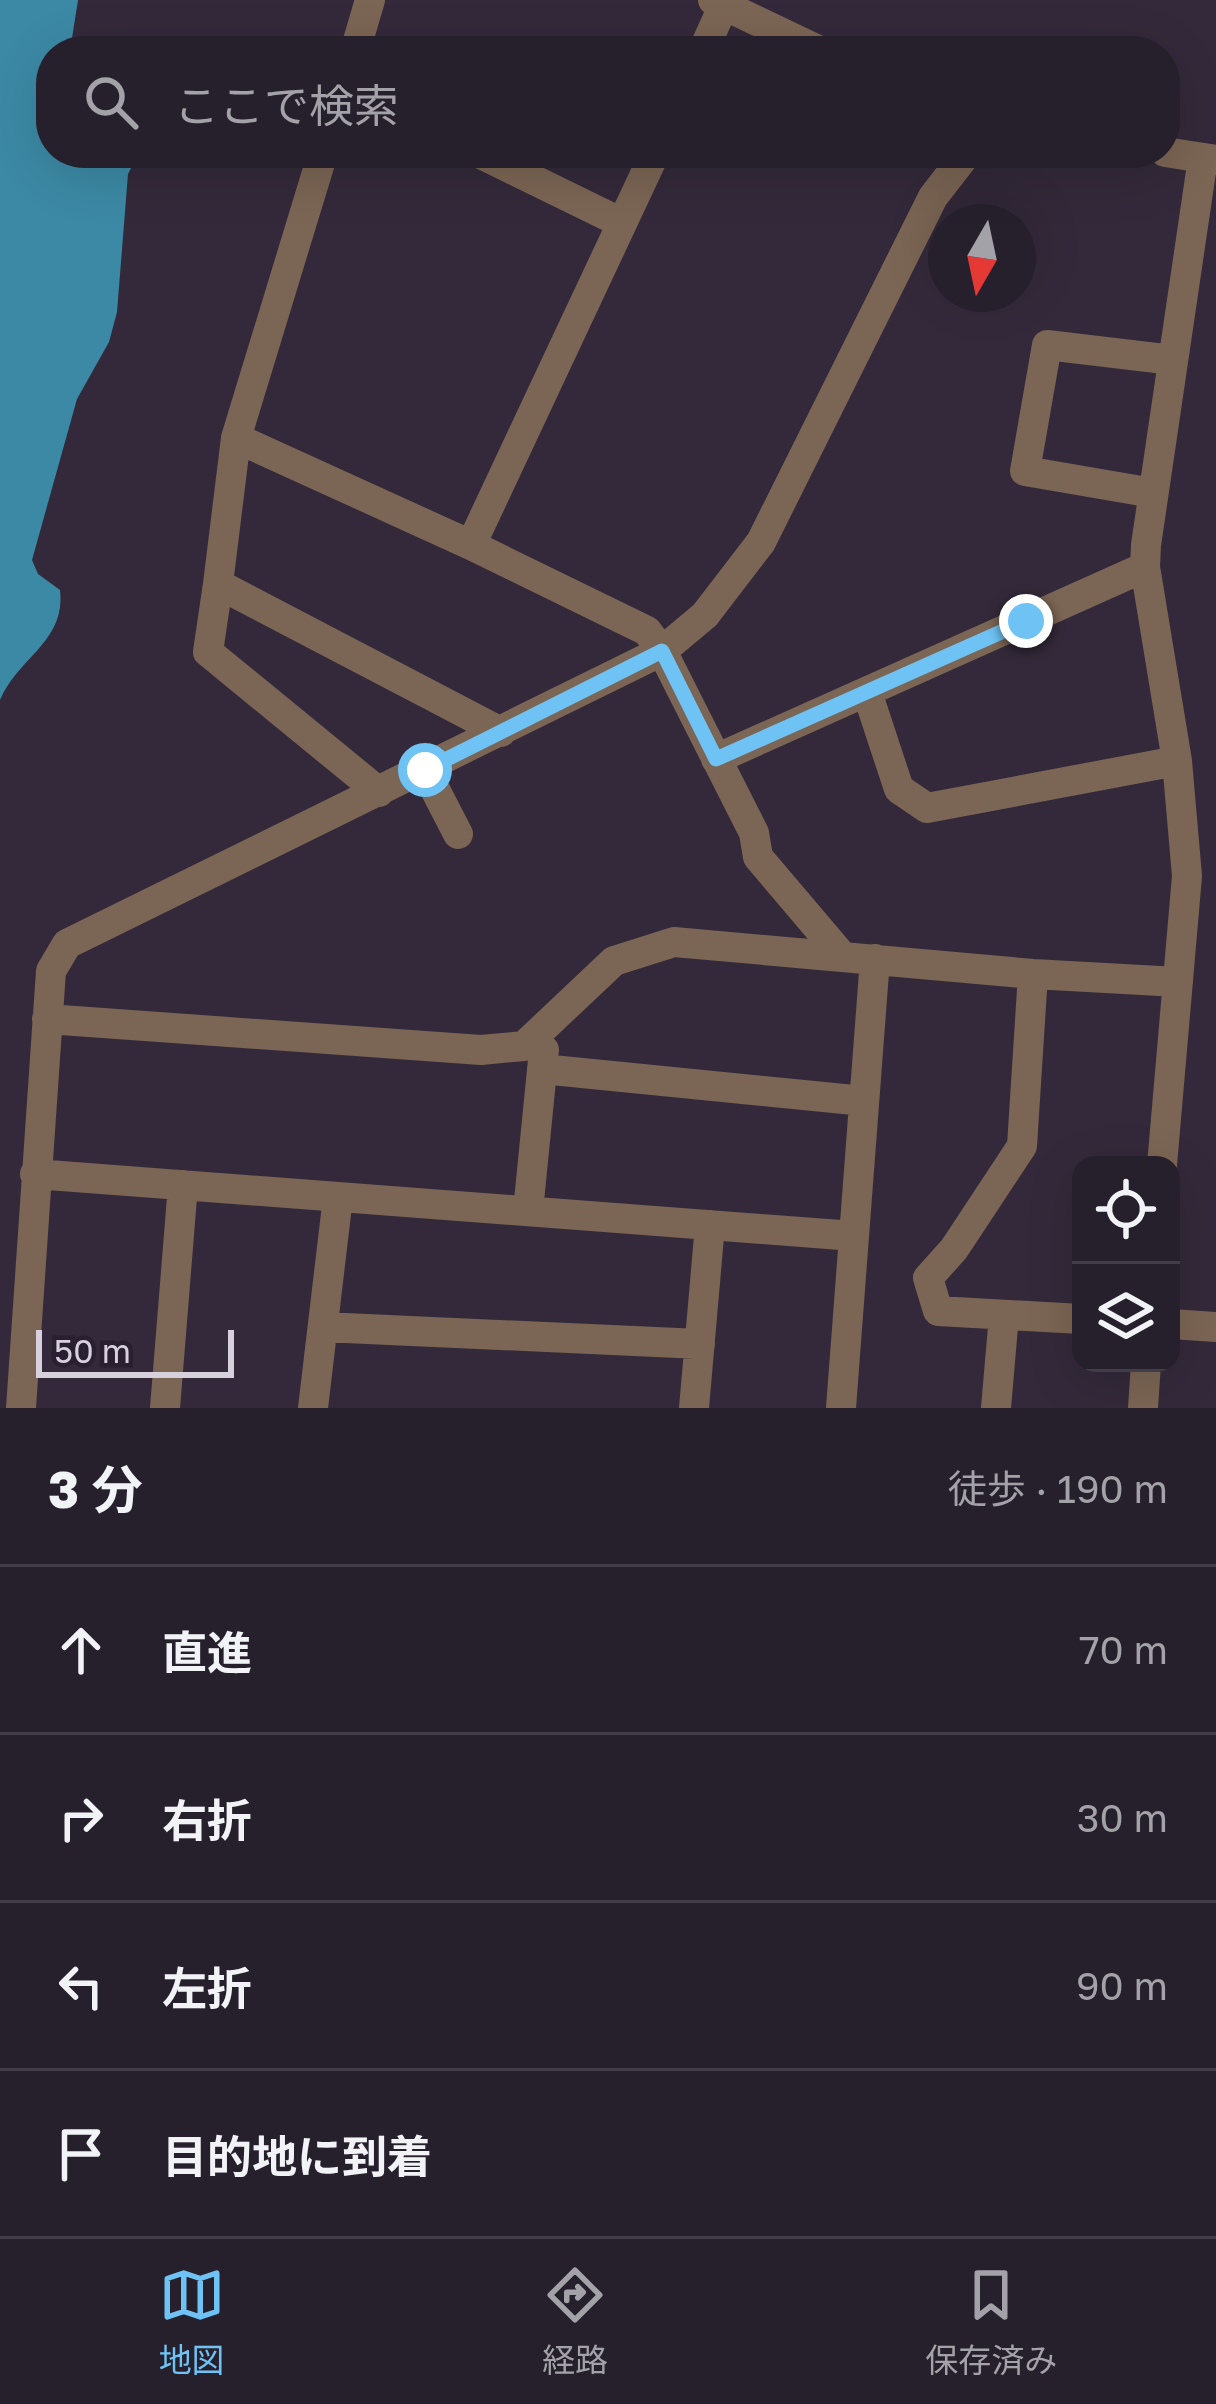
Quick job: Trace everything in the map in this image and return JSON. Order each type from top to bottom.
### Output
[{"type":"street","points":[[359,36],[370,0]]},
{"type":"street","points":[[709,36],[721,2],[790,36]]},
{"type":"street","points":[[1163,1156],[1178,982],[1201,877],[1145,567],[1173,360],[1209,159]]},
{"type":"street","points":[[318,168],[236,438],[208,652],[379,792]]},
{"type":"street","points":[[510,168],[622,223]]},
{"type":"street","points":[[472,545],[648,168]]},
{"type":"street","points":[[21,1408],[50,971],[67,944],[662,651],[705,615],[761,542],[933,197],[955,168]]},
{"type":"street","points":[[1153,493],[1025,471],[1047,345],[1173,360]]},
{"type":"street","points":[[236,438],[647,631],[662,651],[754,833],[758,857],[842,956]]},
{"type":"street","points":[[716,759],[1145,567]]},
{"type":"street","points":[[218,584],[501,732]]},
{"type":"street","points":[[867,692],[899,789],[927,808],[1177,761]]},
{"type":"street","points":[[425,770],[458,834]]},
{"type":"street","points":[[47,1019],[482,1050],[524,1046],[614,961],[674,942],[1178,982]]},
{"type":"street","points":[[841,1408],[875,958]]},
{"type":"street","points":[[1033,974],[1022,1146],[954,1249],[928,1278],[938,1311],[1072,1319]]},
{"type":"street","points":[[527,1211],[546,1026]]},
{"type":"street","points":[[542,1069],[864,1101]]},
{"type":"street","points":[[35,1174],[854,1236]]},
{"type":"street","points":[[165,1408],[183,1185]]},
{"type":"street","points":[[313,1408],[338,1197]]},
{"type":"street","points":[[694,1408],[710,1226]]},
{"type":"street","points":[[996,1408],[1004,1315]]},
{"type":"street","points":[[1180,1325],[1216,1327]]},
{"type":"street","points":[[323,1327],[700,1344]]},
{"type":"street","points":[[1143,1408],[1145,1372]]},
{"type":"water","points":[[0,0],[78,0],[72,36],[36,36],[36,168],[131,168],[117,312],[109,342],[77,399],[32,560],[38,574],[60,590],[56,623],[0,700]]},
{"type":"route","points":[[425,770],[662,651],[716,759],[1026,621]]}]
